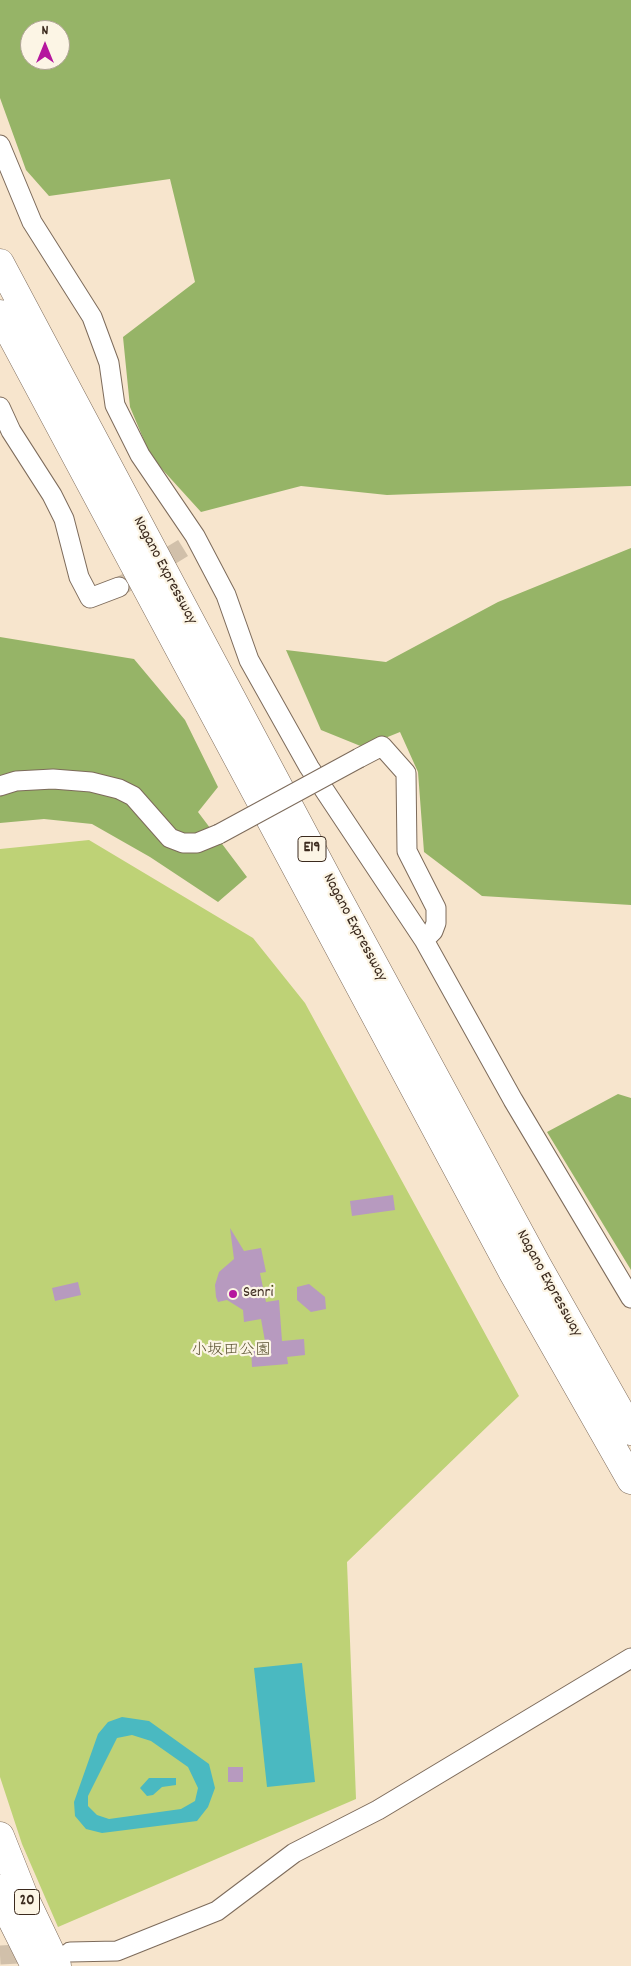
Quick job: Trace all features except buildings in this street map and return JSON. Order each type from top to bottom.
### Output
[{"type":"highway","name":"Nagano Expressway","points":[[0,263],[332,887],[537,1264],[631,1431]]},
{"type":"highway","name":"Nagano Expressway","points":[[0,314],[512,1271],[631,1480]]},
{"type":"highway","name":"20","points":[[0,1836],[25,1900],[64,1959]]},
{"type":"highway","name":"20","points":[[0,1889],[7,1910],[35,1966]]},
{"type":"street","points":[[0,145],[32,222],[92,318],[110,363],[116,405],[140,455],[191,541],[226,595],[249,660],[309,767],[424,940],[513,1100],[631,1298]]},
{"type":"street","points":[[0,407],[11,431],[52,494],[64,519],[79,577],[90,598],[119,587]]},
{"type":"street","points":[[0,786],[16,781],[53,779],[91,782],[119,789],[133,796],[170,838],[183,843],[197,844],[382,746],[406,773],[407,851],[436,908],[436,923],[433,931],[424,940]]},
{"type":"street","points":[[64,1959],[117,1951],[217,1911],[294,1854],[378,1810],[631,1658]]},
{"type":"green space","points":[[0,0],[631,0],[631,486],[387,495],[301,486],[201,512],[151,457],[130,407],[123,337],[195,282],[170,179],[49,196],[26,170],[0,98]]},
{"type":"green space","points":[[631,548],[631,905],[482,896],[424,852],[418,772],[400,732],[363,747],[321,730],[286,650],[386,662],[498,602]]},
{"type":"green space","points":[[0,637],[134,659],[185,720],[218,787],[198,812],[247,877],[218,902],[150,857],[92,824],[44,819],[0,823]]},
{"type":"green space","name":"小坂田公園","points":[[89,840],[253,938],[305,1003],[519,1396],[347,1562],[356,1799],[58,1927],[22,1844],[0,1777],[0,849]]},
{"type":"green space","points":[[618,1094],[631,1098],[631,1270],[547,1132]]},
{"type":"water","points":[[302,1663],[315,1782],[267,1787],[254,1668]]},
{"type":"water","points":[[122,1717],[149,1721],[209,1764],[215,1788],[208,1807],[197,1821],[102,1833],[86,1829],[75,1816],[74,1802],[98,1734],[108,1722]],"holes":[[[132,1735],[151,1741],[188,1767],[198,1788],[195,1801],[181,1809],[109,1819],[97,1815],[88,1806],[88,1796],[117,1738]]]},
{"type":"water","points":[[149,1778],[176,1778],[176,1785],[162,1787],[153,1795],[147,1796],[140,1788]]},
{"type":"tunnel","points":[[119,587],[188,545]]},
{"type":"tunnel","points":[[0,1955],[39,1953]]},
{"type":"place","name":"Senri","points":[[233,1294]]}]
